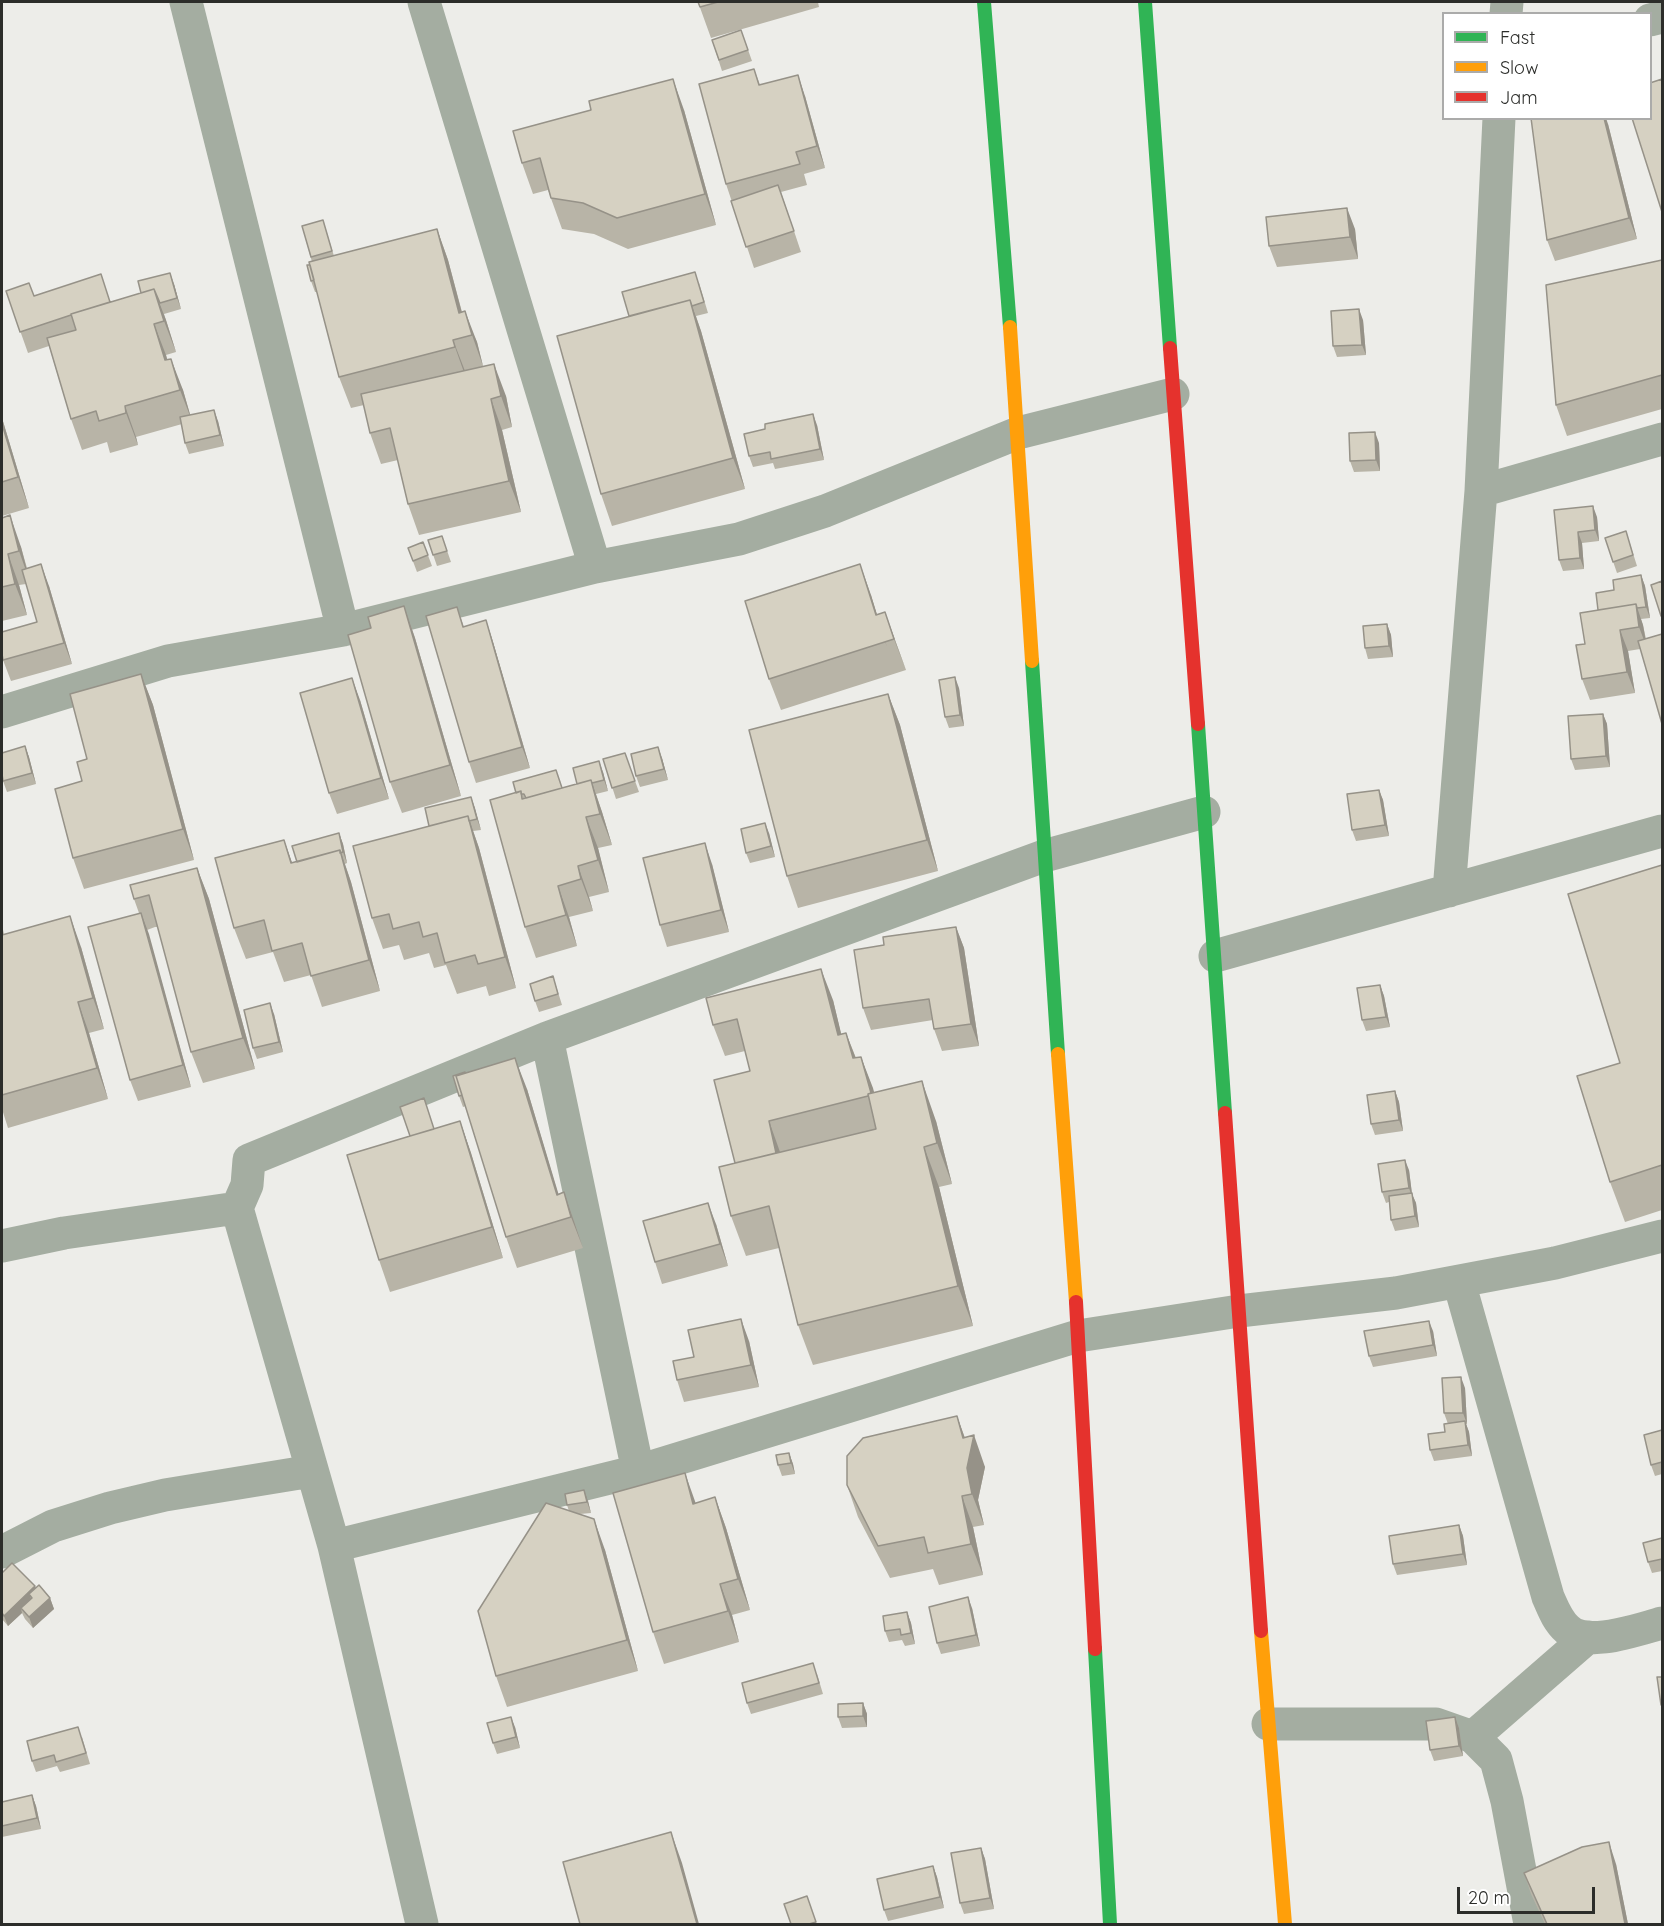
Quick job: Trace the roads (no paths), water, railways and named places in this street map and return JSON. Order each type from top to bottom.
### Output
[{"type":"street","points":[[186,2],[343,630]]},
{"type":"street","points":[[424,2],[595,567]]},
{"type":"street","points":[[984,2],[1018,433],[1044,856],[1078,1336],[1110,1924]]},
{"type":"street","points":[[1145,2],[1215,956],[1268,1724],[1285,1924]]},
{"type":"street","points":[[1449,891],[1481,491],[1499,120]]},
{"type":"street","points":[[2,712],[168,661],[343,630],[595,567],[739,539],[825,511],[1018,433],[1173,394]]},
{"type":"street","points":[[1481,491],[1662,439]]},
{"type":"street","points":[[422,1924],[334,1546],[237,1208],[247,1185],[249,1160],[547,1038],[1044,856],[1204,812]]},
{"type":"street","points":[[1215,956],[1662,831]]},
{"type":"street","points":[[547,1038],[638,1471]]},
{"type":"street","points":[[2,1246],[64,1233],[237,1208]]},
{"type":"street","points":[[334,1546],[638,1471],[1078,1336],[1239,1311],[1396,1293],[1555,1263],[1662,1236]]},
{"type":"street","points":[[1459,1282],[1548,1597],[1556,1616],[1568,1631],[1588,1637],[1607,1638],[1662,1623]]},
{"type":"street","points":[[2,1552],[53,1526],[121,1506],[165,1495],[312,1471]]},
{"type":"street","points":[[1473,1737],[1588,1637]]},
{"type":"street","points":[[1268,1724],[1436,1724],[1473,1737],[1496,1760],[1507,1801],[1530,1924]]}]
